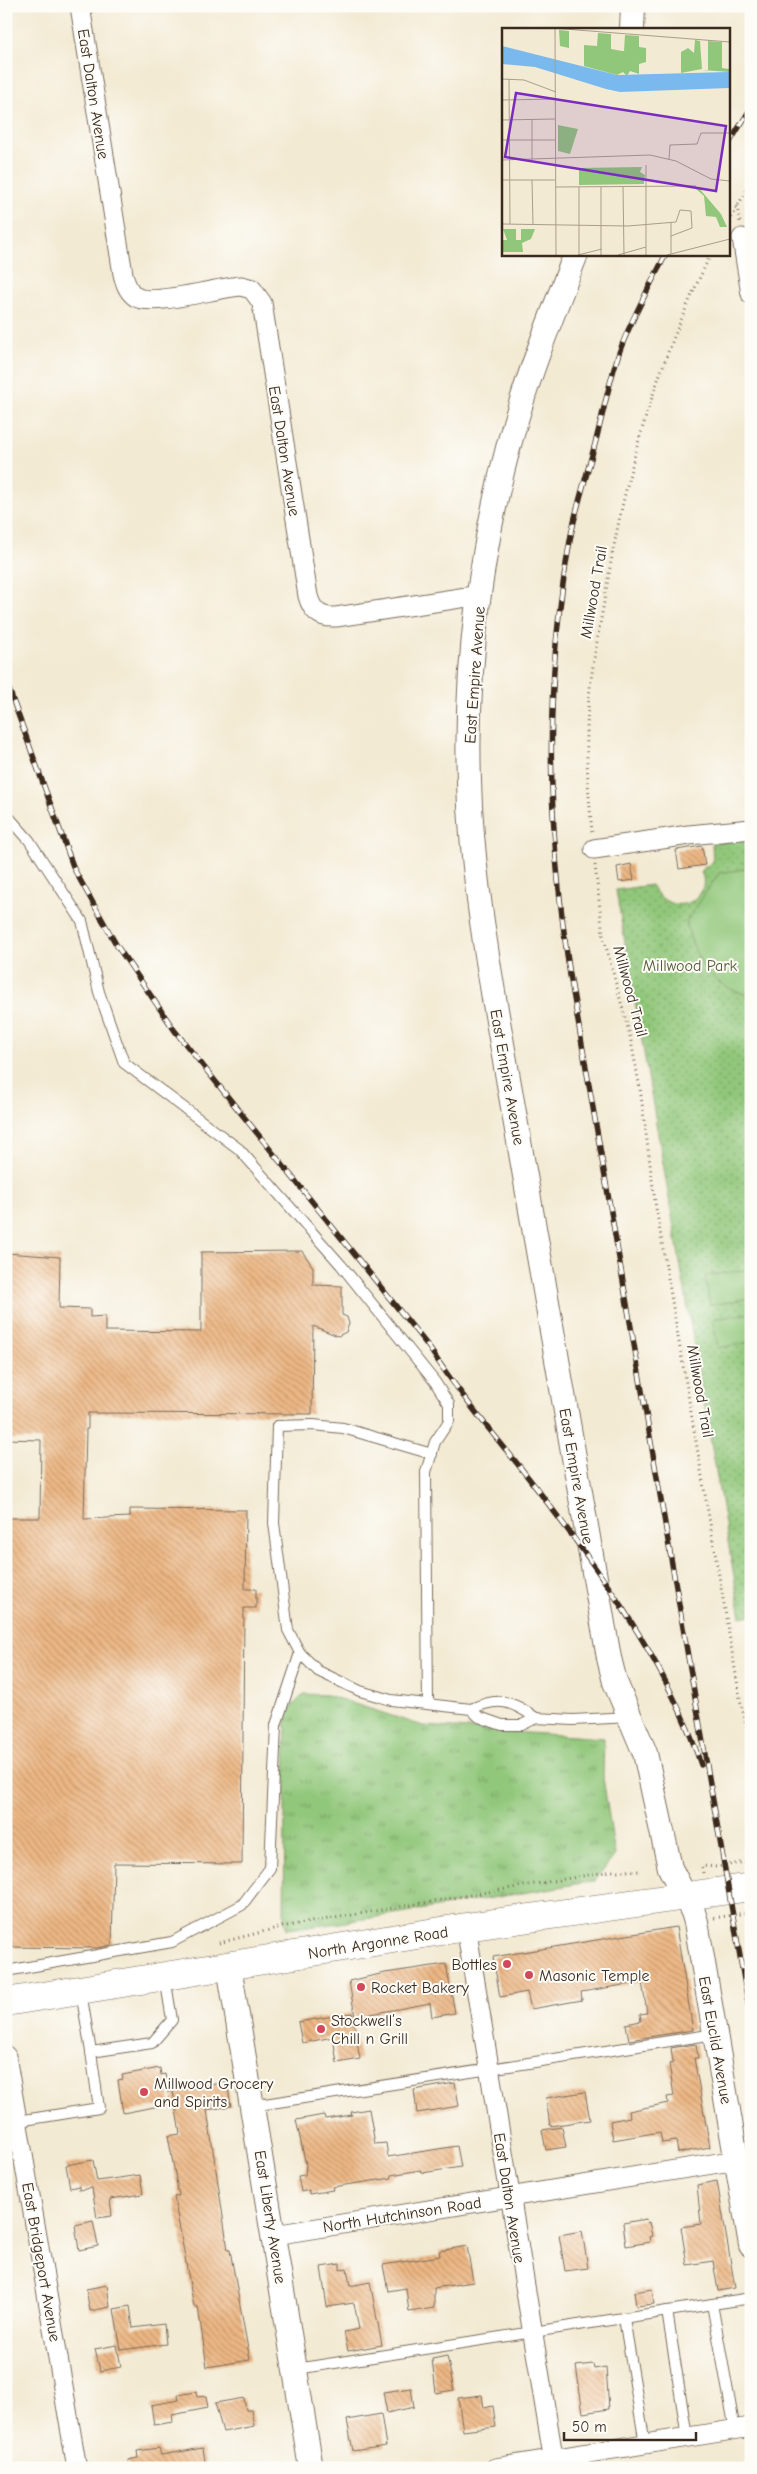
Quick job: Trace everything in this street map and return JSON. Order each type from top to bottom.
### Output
[{"type":"main road","name":"North Argonne Road","points":[[6,2002],[165,1976],[222,1955],[466,1927],[751,1887]]},
{"type":"street","name":"East Dalton Avenue","points":[[80,6],[123,274],[127,287],[135,297],[152,300],[236,286],[252,289],[259,297],[263,310],[308,596],[312,608],[317,613],[336,617],[480,594]]},
{"type":"street","points":[[632,28],[633,6]]},
{"type":"street","points":[[742,238],[751,294]]},
{"type":"street","name":"East Empire Avenue","points":[[576,255],[541,342],[515,423],[494,510],[480,594],[472,668],[468,737],[471,826],[478,897],[609,1658],[615,1682],[631,1717],[649,1767],[670,1868],[684,1896]]},
{"type":"street","points":[[594,849],[689,835],[751,829]]},
{"type":"street","name":"East Euclid Avenue","points":[[684,1896],[696,1922],[751,2245]]},
{"type":"street","name":"East Dalton Avenue","points":[[466,1927],[554,2463]]},
{"type":"street","name":"East Liberty Avenue","points":[[222,1955],[252,2106],[312,2468]]},
{"type":"street","name":"East Bridgeport Avenue","points":[[6,2056],[78,2468]]},
{"type":"street","name":"North Hutchinson Road","points":[[274,2234],[737,2160]]},
{"type":"street","points":[[495,2468],[554,2463],[645,2444],[743,2429]]},
{"type":"lane","points":[[6,814],[29,840],[82,921],[99,992],[124,1063],[239,1149],[341,1265],[435,1382],[449,1404],[449,1421],[435,1442],[426,1472],[428,1704]]},
{"type":"lane","points":[[432,1454],[343,1428],[313,1425],[277,1426],[274,1523],[288,1630],[300,1654],[318,1671],[360,1691],[391,1700],[471,1709],[489,1701],[500,1701],[516,1704],[536,1718]]},
{"type":"lane","points":[[6,1971],[172,1942],[242,1905],[270,1868],[276,1726],[300,1654]]},
{"type":"lane","points":[[471,1709],[478,1717],[502,1725],[522,1725],[536,1718],[573,1720],[631,1717]]},
{"type":"lane","points":[[91,2052],[152,2043],[172,2020],[165,1976]]},
{"type":"lane","points":[[18,2121],[99,2108],[80,1990]]},
{"type":"lane","points":[[252,2106],[715,2034]]},
{"type":"lane","points":[[296,2369],[751,2298]]},
{"type":"lane","points":[[712,2304],[743,2429]]},
{"type":"lane","points":[[667,2311],[687,2437]]},
{"type":"lane","points":[[624,2318],[645,2444]]},
{"type":"path","points":[[730,219],[751,183]]},
{"type":"path","name":"Millwood Trail","points":[[711,255],[678,324],[648,405],[634,452],[616,532],[592,675],[587,729],[594,849],[603,935],[637,1070],[655,1202],[741,1704],[751,1745]]},
{"type":"path","points":[[702,1866],[717,1867],[751,1861]]},
{"type":"path","points":[[222,1955],[281,1927],[612,1871],[640,1871]]},
{"type":"path","points":[[709,1918],[751,1912]]},
{"type":"green space","name":"Millwood Park","points":[[751,838],[751,1615],[741,1617],[616,890],[651,885],[660,896],[670,903],[680,904],[689,902],[697,898],[702,890],[701,872],[713,862],[712,843]]},
{"type":"green space","points":[[751,868],[751,996],[724,986],[706,970],[695,949],[686,922],[719,873]]},
{"type":"green space","points":[[751,1269],[751,1298],[710,1305],[705,1276]]},
{"type":"green space","points":[[751,1313],[751,1342],[718,1348],[713,1319]]},
{"type":"green space","points":[[304,1694],[327,1695],[423,1726],[604,1738],[603,1778],[615,1855],[595,1881],[340,1923],[287,1929],[284,1919],[286,1712]]},
{"type":"building","points":[[702,846],[705,865],[679,869],[676,850]]},
{"type":"building","points":[[631,864],[634,880],[619,882],[617,867]]},
{"type":"building","points":[[302,1251],[313,1267],[313,1285],[342,1286],[342,1315],[347,1317],[349,1324],[346,1332],[338,1336],[313,1326],[312,1414],[88,1413],[88,1429],[86,1429],[84,1519],[130,1517],[130,1509],[246,1510],[245,1589],[256,1589],[256,1608],[244,1608],[242,1864],[114,1863],[112,1945],[98,1948],[6,1947],[6,1518],[40,1518],[41,1440],[6,1439],[6,1253],[60,1257],[59,1308],[90,1309],[90,1317],[105,1316],[105,1331],[201,1332],[201,1252]]},
{"type":"building","points":[[676,1927],[693,2030],[629,2040],[626,2024],[641,2021],[640,2014],[647,2013],[642,1982],[581,1992],[582,2000],[531,2009],[527,1992],[500,1997],[493,1957]]},
{"type":"building","points":[[446,1964],[455,2013],[432,2017],[430,2003],[355,2017],[349,1981],[385,1973]]},
{"type":"building","points":[[352,2013],[360,2059],[337,2063],[333,2037],[302,2043],[298,2022]]},
{"type":"building","points":[[696,2044],[698,2058],[694,2058],[710,2147],[678,2153],[676,2141],[662,2143],[660,2132],[613,2140],[610,2121],[630,2117],[629,2111],[668,2103],[667,2097],[674,2096],[669,2064],[673,2063],[671,2048]]},
{"type":"building","name":"Millwood Grocery and Spirits","points":[[160,2068],[161,2075],[165,2074],[170,2104],[123,2113],[118,2080],[123,2079],[122,2075]]},
{"type":"building","points":[[227,2082],[231,2106],[207,2110],[228,2250],[230,2250],[250,2360],[207,2367],[198,2307],[194,2307],[174,2197],[179,2196],[168,2136],[180,2134],[173,2091]]},
{"type":"building","points":[[455,2083],[459,2106],[417,2113],[414,2090]]},
{"type":"building","points":[[585,2092],[590,2120],[550,2126],[546,2098]]},
{"type":"building","points":[[369,2109],[375,2144],[386,2143],[388,2157],[457,2146],[461,2167],[422,2173],[421,2170],[391,2175],[392,2178],[332,2187],[333,2190],[309,2194],[309,2190],[301,2192],[298,2176],[305,2175],[306,2165],[296,2120],[324,2115],[325,2119],[352,2115],[351,2112]]},
{"type":"building","points":[[562,2127],[566,2147],[546,2150],[542,2130]]},
{"type":"building","points":[[93,2160],[97,2181],[140,2175],[143,2194],[110,2199],[112,2216],[97,2218],[92,2188],[79,2190],[79,2186],[70,2188],[66,2165]]},
{"type":"building","points":[[717,2181],[735,2288],[718,2291],[713,2261],[687,2265],[681,2227],[701,2224],[697,2185]]},
{"type":"building","points":[[646,2219],[647,2223],[649,2222],[652,2236],[649,2237],[650,2242],[626,2246],[623,2223]]},
{"type":"building","points":[[93,2221],[98,2246],[79,2250],[75,2225]]},
{"type":"building","points":[[582,2231],[588,2268],[565,2271],[559,2235]]},
{"type":"building","points":[[467,2246],[473,2282],[434,2288],[434,2308],[409,2312],[406,2288],[388,2291],[383,2265],[440,2256],[439,2251]]},
{"type":"building","points":[[340,2264],[340,2270],[347,2268],[350,2286],[370,2282],[382,2345],[348,2351],[344,2332],[359,2329],[354,2303],[327,2307],[321,2267]]},
{"type":"building","points":[[107,2285],[110,2307],[90,2311],[86,2289]]},
{"type":"building","points":[[652,2289],[654,2304],[636,2306],[634,2292]]},
{"type":"building","points":[[130,2306],[133,2328],[164,2324],[166,2344],[121,2350],[114,2309]]},
{"type":"building","points":[[117,2345],[121,2367],[100,2371],[95,2349]]},
{"type":"building","points":[[447,2356],[454,2390],[436,2393],[432,2359]]},
{"type":"building","points":[[593,2364],[594,2369],[606,2367],[609,2409],[583,2413],[576,2366]]},
{"type":"building","points":[[411,2388],[414,2407],[387,2413],[383,2392]]},
{"type":"building","points":[[196,2392],[197,2397],[206,2396],[208,2408],[172,2415],[173,2422],[154,2425],[151,2405],[179,2400],[178,2395]]},
{"type":"building","points":[[482,2395],[484,2408],[493,2406],[496,2427],[463,2431],[458,2398]]},
{"type":"building","points":[[244,2398],[246,2410],[251,2410],[254,2426],[223,2432],[215,2403]]},
{"type":"building","points":[[381,2414],[386,2446],[353,2451],[347,2420]]},
{"type":"building","points":[[159,2448],[161,2455],[203,2448],[206,2468],[129,2468],[128,2460],[138,2458],[137,2451]]},
{"type":"railway","points":[[730,142],[751,108]]},
{"type":"railway","points":[[665,255],[635,315],[619,353],[571,535],[562,591],[552,701],[553,809],[562,919],[570,975],[751,2020]]},
{"type":"railway","points":[[6,681],[74,869],[117,946],[175,1031],[428,1346],[461,1393],[572,1535],[623,1609],[647,1648],[668,1687],[701,1765]]},
{"type":"place","name":"Bottles","points":[[507,1964]]},
{"type":"place","name":"Masonic Temple","points":[[529,1975]]},
{"type":"place","name":"Rocket Bakery","points":[[361,1987]]},
{"type":"place","name":"Stockwell’s Chill n Grill","points":[[321,2029]]},
{"type":"place","name":"Millwood Grocery and Spirits","points":[[144,2092]]}]
